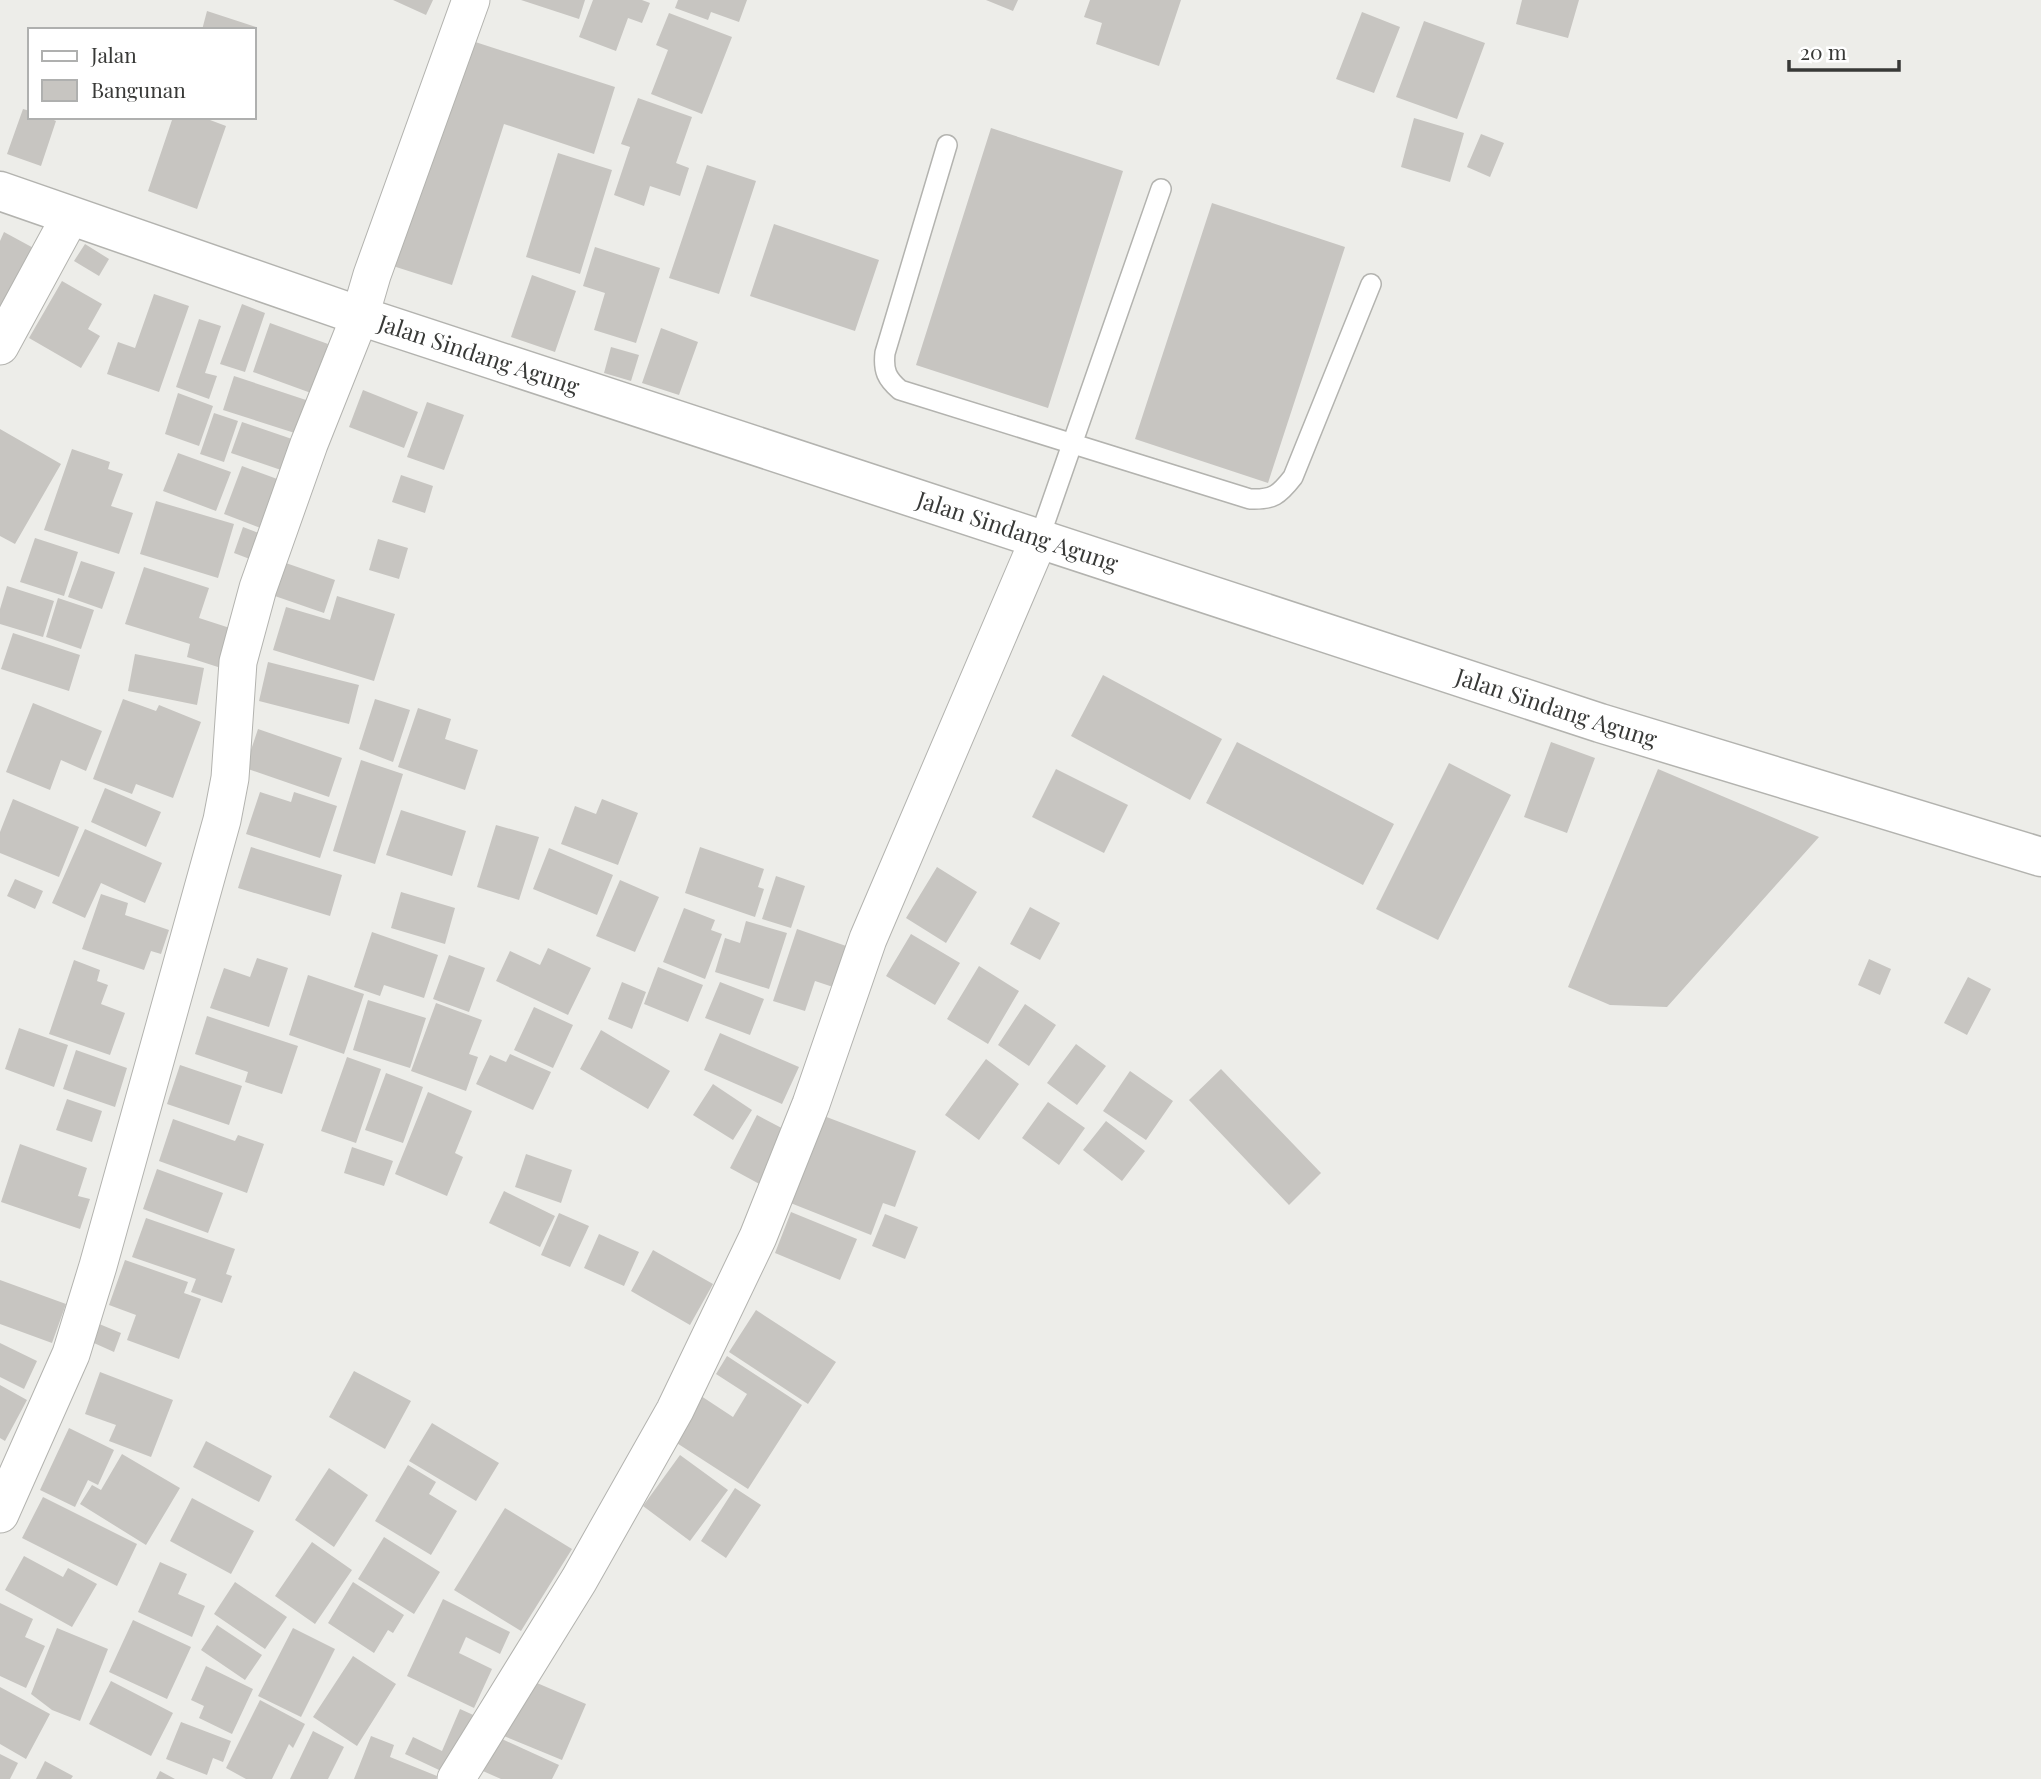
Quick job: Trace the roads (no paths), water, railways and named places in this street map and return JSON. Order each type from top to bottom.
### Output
[{"type":"main road","name":"Jalan Sindang Agung","points":[[0,191],[360,316],[1600,723],[2041,857]]},
{"type":"street","points":[[0,1514],[71,1354],[98,1266],[222,820],[230,778],[238,662],[258,588],[360,316],[372,275],[471,0]]},
{"type":"street","points":[[0,346],[71,217]]},
{"type":"street","points":[[456,1779],[579,1580],[675,1410],[758,1237],[811,1104],[868,939],[1040,539]]},
{"type":"lane","points":[[947,145],[885,353],[883,366],[888,380],[900,390],[1250,499],[1268,500],[1283,491],[1293,477],[1371,284]]},
{"type":"lane","points":[[1040,539],[1161,189]]}]
